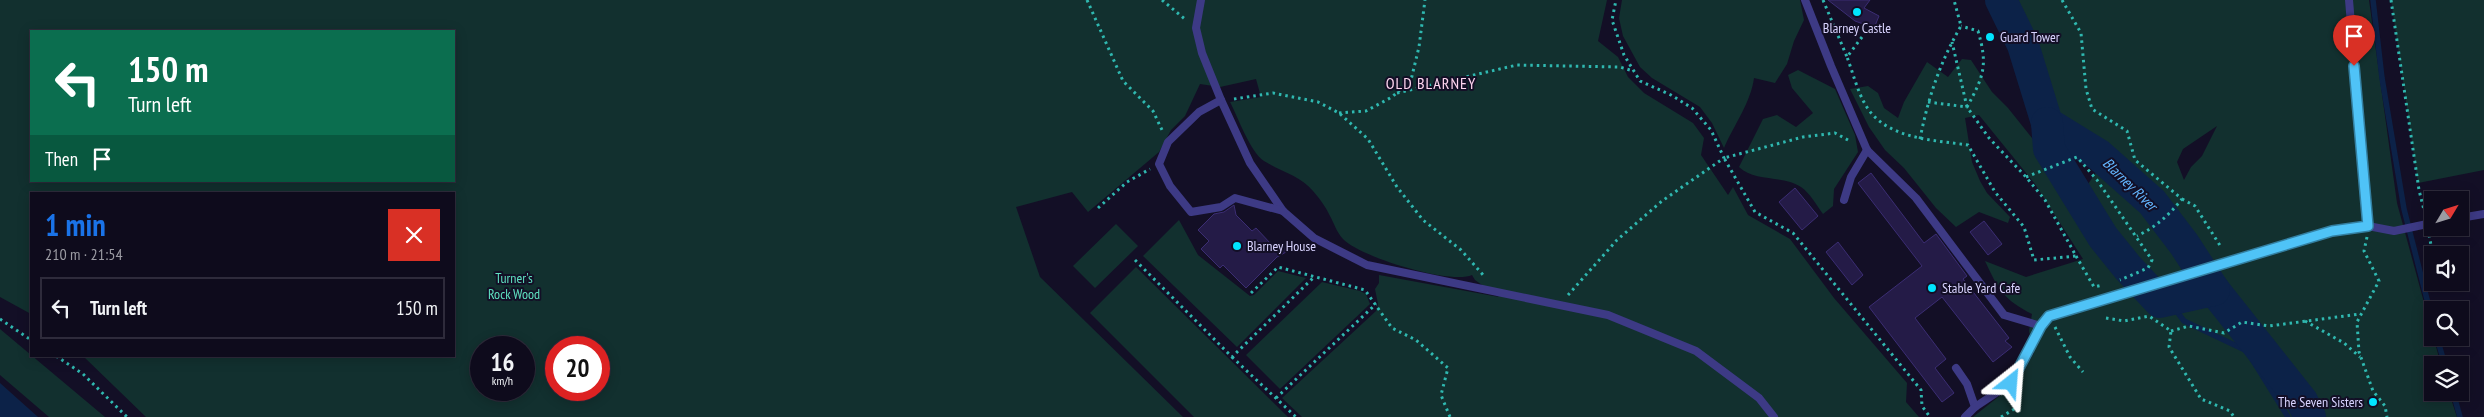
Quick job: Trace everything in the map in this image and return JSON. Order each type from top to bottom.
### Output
[{"type":"lane","points":[[1201,0],[1196,28],[1202,53],[1250,163],[1283,211],[1314,238],[1367,265],[1608,314],[1696,351],[1759,398],[1774,417]]},
{"type":"lane","points":[[1805,0],[1867,150],[1916,198],[2004,315],[2041,326]]},
{"type":"lane","points":[[2349,0],[2368,226]]},
{"type":"lane","points":[[1221,100],[1199,112],[1168,142],[1159,164],[1170,186],[1191,212],[1221,207],[1235,198],[1283,211]]},
{"type":"lane","points":[[1844,200],[1851,177],[1867,150]]},
{"type":"lane","points":[[2469,216],[2484,214]]},
{"type":"lane","points":[[1965,417],[1975,407],[2011,383],[2041,326],[2049,316],[2332,231],[2368,226],[2394,231],[2424,225]]},
{"type":"lane","points":[[1956,368],[1967,384],[1975,407]]},
{"type":"path","points":[[1088,0],[1124,81],[1152,111],[1168,142]]},
{"type":"path","points":[[1162,0],[1196,28]]},
{"type":"path","points":[[1339,113],[1366,110],[1397,92],[1411,80],[1419,47],[1425,0]]},
{"type":"path","points":[[1616,0],[1612,20],[1624,55],[1640,81],[1671,95],[1692,108],[1711,130],[1724,158],[1755,212],[1793,233],[1921,390],[1922,406],[1930,417]]},
{"type":"path","points":[[1823,0],[1865,105],[1880,124],[1920,139],[1968,145],[1995,192],[2024,227],[2034,260],[2076,256]]},
{"type":"path","points":[[1920,139],[1928,102],[1944,57],[1961,26],[1954,0]]},
{"type":"path","points":[[2062,0],[2081,33],[2086,89],[2092,109],[2127,131],[2135,160],[2182,199],[2195,206],[2214,233],[2221,247]]},
{"type":"path","points":[[2391,0],[2419,190],[2424,205]]},
{"type":"path","points":[[1961,26],[1978,30],[1985,57],[1979,86],[1967,107]]},
{"type":"path","points":[[1847,57],[1862,37]]},
{"type":"path","points":[[1952,42],[1967,107],[1989,138],[2045,200],[2094,287]]},
{"type":"path","points":[[1397,92],[1517,65],[1620,67],[1634,71]]},
{"type":"path","points":[[1221,100],[1273,93],[1318,102],[1339,113],[1368,139],[1397,187],[1423,220],[1461,250],[1486,278],[1493,291]]},
{"type":"path","points":[[1928,102],[1967,107]]},
{"type":"path","points":[[1559,304],[1617,240],[1662,201],[1724,158],[1802,137],[1835,133],[1867,150]]},
{"type":"path","points":[[2026,177],[2076,157],[2097,180],[2152,260],[2148,268],[2140,273],[2116,282]]},
{"type":"path","points":[[1098,208],[1127,182],[1159,164]]},
{"type":"path","points":[[2137,236],[2152,228],[2169,214],[2182,199]]},
{"type":"path","points":[[2368,226],[2364,251],[2380,281],[2357,322],[2361,357],[2373,391],[2385,406],[2387,417]]},
{"type":"path","points":[[1136,260],[1232,357],[1296,417]]},
{"type":"path","points":[[1251,293],[1278,267],[1365,290],[1392,328],[1416,340],[1448,368],[1441,395],[1450,417]]},
{"type":"path","points":[[1232,357],[1314,277]]},
{"type":"path","points":[[1276,398],[1376,304]]},
{"type":"path","points":[[2106,318],[2124,321],[2149,316],[2172,331],[2189,326],[2224,333],[2229,328],[2242,322],[2269,326],[2360,314]]},
{"type":"path","points":[[2049,316],[2070,357],[2083,372]]},
{"type":"path","points":[[0,319],[30,339]]},
{"type":"path","points":[[2304,321],[2344,343],[2361,357]]},
{"type":"path","points":[[2172,331],[2169,347],[2202,399],[2230,411],[2234,417]]},
{"type":"path","points":[[58,357],[83,374],[127,417]]},
{"type":"path","points":[[2001,417],[2016,408]]},
{"type":"green space","name":"Turner's Rock Wood","points":[[0,0],[1607,0],[1598,41],[1618,57],[1628,77],[1644,93],[1693,123],[1704,138],[1701,155],[1728,195],[1733,187],[1748,215],[1790,239],[1834,298],[1907,383],[1906,402],[1919,417],[1302,417],[1282,398],[1376,311],[1378,304],[1375,289],[1379,283],[1379,275],[1499,297],[1475,280],[1472,275],[1461,277],[1445,276],[1406,268],[1367,254],[1343,239],[1324,206],[1308,186],[1303,181],[1264,161],[1249,142],[1230,102],[1261,97],[1256,79],[1220,87],[1200,84],[1185,116],[1171,130],[1159,152],[1088,212],[1072,192],[1016,207],[1040,277],[1183,417],[146,417],[84,357],[455,357],[455,192],[30,192],[30,313],[0,297]]},
{"type":"green space","points":[[1622,0],[1800,0],[1804,20],[1794,41],[1787,64],[1775,83],[1754,78],[1746,105],[1724,148],[1712,123],[1700,107],[1652,78],[1640,67],[1623,36],[1619,18]]},
{"type":"green space","points":[[2014,0],[2369,0],[2397,203],[2424,302],[2424,346],[2436,346],[2439,356],[2424,356],[2424,401],[2452,401],[2457,417],[2312,417],[2302,397],[2262,350],[2242,322],[2203,263],[2190,238],[2174,218],[2109,155],[2054,119],[2051,113],[2052,103],[2045,89],[2031,39]],"holes":[[[2217,126],[2202,156],[2191,167],[2184,180],[2177,162],[2183,149]]]},
{"type":"green space","points":[[2391,0],[2484,0],[2484,170],[2418,183]]},
{"type":"green space","points":[[1962,59],[1971,60],[1992,92],[2008,108],[2044,153],[2123,273],[2130,261],[2091,204],[2086,187],[2099,168],[2169,235],[2190,262],[2216,305],[2283,389],[2299,417],[1973,417],[2017,382],[2034,353],[2029,331],[2032,314],[2015,304],[2003,293],[1985,261],[2026,277],[2083,259],[2035,184],[1979,115],[1965,118],[1972,162],[1987,193],[2010,217],[2008,223],[1979,212],[1956,227],[1936,208],[1904,168],[1885,150],[1869,127],[1850,89],[1868,86],[1878,93],[1884,108],[1898,118],[1904,102],[1927,62],[1948,77]]},
{"type":"green space","points":[[1798,70],[1835,89],[1855,135],[1858,152],[1834,189],[1833,206],[1823,214],[1810,196],[1794,183],[1752,175],[1739,167],[1763,119],[1777,115],[1796,127],[1813,113],[1792,88],[1788,75]]},
{"type":"green space","points":[[1179,220],[1198,255],[1250,296],[1254,295],[1278,271],[1306,278],[1237,347],[1143,256]]},
{"type":"green space","points":[[1116,224],[1138,246],[1095,288],[1073,266]]},
{"type":"green space","points":[[1136,267],[1288,417],[1194,417],[1090,313]]},
{"type":"green space","points":[[1322,282],[1360,291],[1366,294],[1370,304],[1280,389],[1246,355]]},
{"type":"green space","points":[[0,329],[30,354],[30,357],[33,357],[105,417],[49,417],[0,375]]},
{"type":"water","points":[[0,383],[38,417],[0,417]]},
{"type":"building","name":"Blarney Castle","points":[[1828,0],[1870,0],[1864,8],[1879,16],[1874,28],[1855,21]]},
{"type":"building","name":"Stable Yard Cafe","points":[[1871,173],[1924,243],[1936,234],[1967,276],[1963,279],[2009,338],[2005,341],[2012,347],[1993,362],[1942,297],[1915,318],[1946,359],[1935,368],[1954,393],[1942,402],[1869,307],[1922,266],[1858,183]]},
{"type":"building","points":[[1795,188],[1818,216],[1802,230],[1779,202]]},
{"type":"building","name":"Blarney House","points":[[1234,205],[1236,215],[1252,231],[1256,228],[1271,244],[1299,245],[1277,257],[1246,288],[1223,265],[1220,268],[1201,249],[1209,241],[1198,230],[1214,214],[1224,212]]},
{"type":"building","points":[[1984,221],[2002,244],[1988,255],[1970,232]]},
{"type":"building","points":[[1838,242],[1863,275],[1852,285],[1826,252]]},
{"type":"waterway","name":"Blarney River","points":[[2001,0],[2023,45],[2047,123],[2099,155],[2152,202],[2184,244],[2214,290],[2302,401],[2310,417]]},
{"type":"waterway","points":[[2373,0],[2382,78],[2404,209],[2427,301]]},
{"type":"waterway","points":[[2047,123],[2049,149],[2103,237],[2128,268],[2160,302],[2214,290]]},
{"type":"waterway","points":[[2169,301],[2184,321],[2247,351],[2288,417]]},
{"type":"waterway","points":[[2439,346],[2442,356]]},
{"type":"waterway","points":[[2456,401],[2460,417]]},
{"type":"place","name":"Blarney Castle","points":[[1857,12]]},
{"type":"place","name":"Guard Tower","points":[[1990,37]]},
{"type":"place","name":"Blarney House","points":[[1237,246]]},
{"type":"place","name":"Stable Yard Cafe","points":[[1932,288]]},
{"type":"place","name":"The Seven Sisters","points":[[2373,402]]},
{"type":"district","name":"OLD BLARNEY","points":[[1431,83]]},
{"type":"route","points":[[2011,383],[2041,326],[2049,316],[2332,231],[2368,226],[2368,206],[2354,66]]}]
